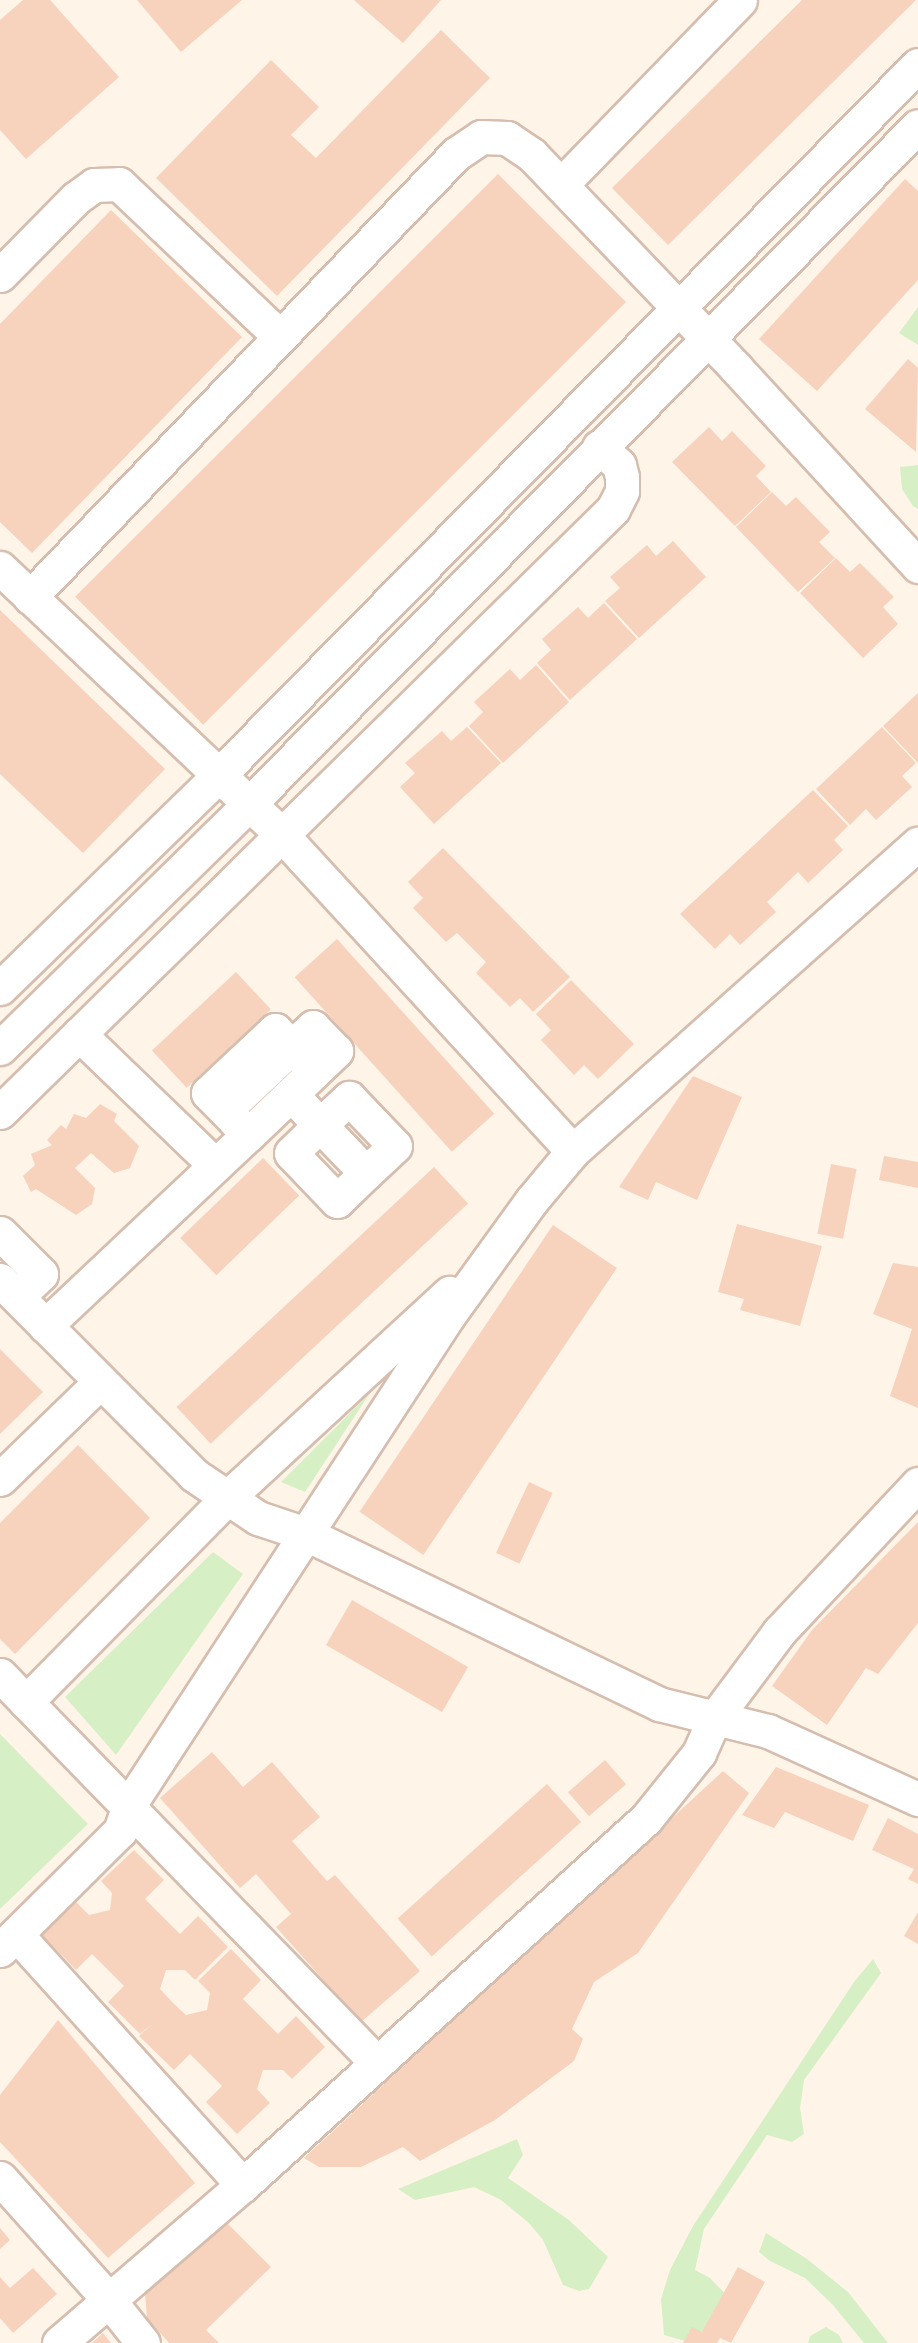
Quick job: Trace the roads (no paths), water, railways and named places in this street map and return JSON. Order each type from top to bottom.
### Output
[{"type":"street","points":[[561,185],[740,0]]},
{"type":"street","points":[[0,988],[219,775],[918,65]]},
{"type":"street","points":[[0,1048],[249,804],[918,126]]},
{"type":"street","points":[[30,597],[456,154],[482,136],[507,138],[532,155],[707,338],[918,566]]},
{"type":"street","points":[[0,274],[76,198],[94,185],[119,184],[280,337]]},
{"type":"street","points":[[0,1112],[280,834],[613,509],[622,491],[622,477],[619,465],[599,447]]},
{"type":"street","points":[[0,568],[280,834],[573,1151]]},
{"type":"street","points":[[243,2185],[8,1942],[120,1831],[129,1806],[448,1316],[532,1200],[573,1151],[918,844]]},
{"type":"street","points":[[45,1326],[248,1135],[315,1071],[275,1030],[208,1093],[248,1135]]},
{"type":"street","points":[[79,1034],[215,1165]]},
{"type":"street","points":[[291,1094],[320,1125]]},
{"type":"street","points":[[350,1098],[395,1146],[337,1201],[291,1153],[320,1125],[350,1098]]},
{"type":"street","points":[[0,1233],[41,1274],[8,1289],[194,1475],[226,1499],[258,1518],[306,1534],[659,1704],[768,1731],[918,1799]]},
{"type":"street","points":[[26,1702],[226,1499],[501,1245]]},
{"type":"street","points":[[0,1479],[100,1382]]},
{"type":"street","points":[[58,2343],[243,2185],[646,1819],[699,1754],[714,1719],[779,1632],[918,1484]]},
{"type":"street","points":[[0,1675],[377,2063]]},
{"type":"street","points":[[0,2178],[108,2299],[143,2343]]}]
